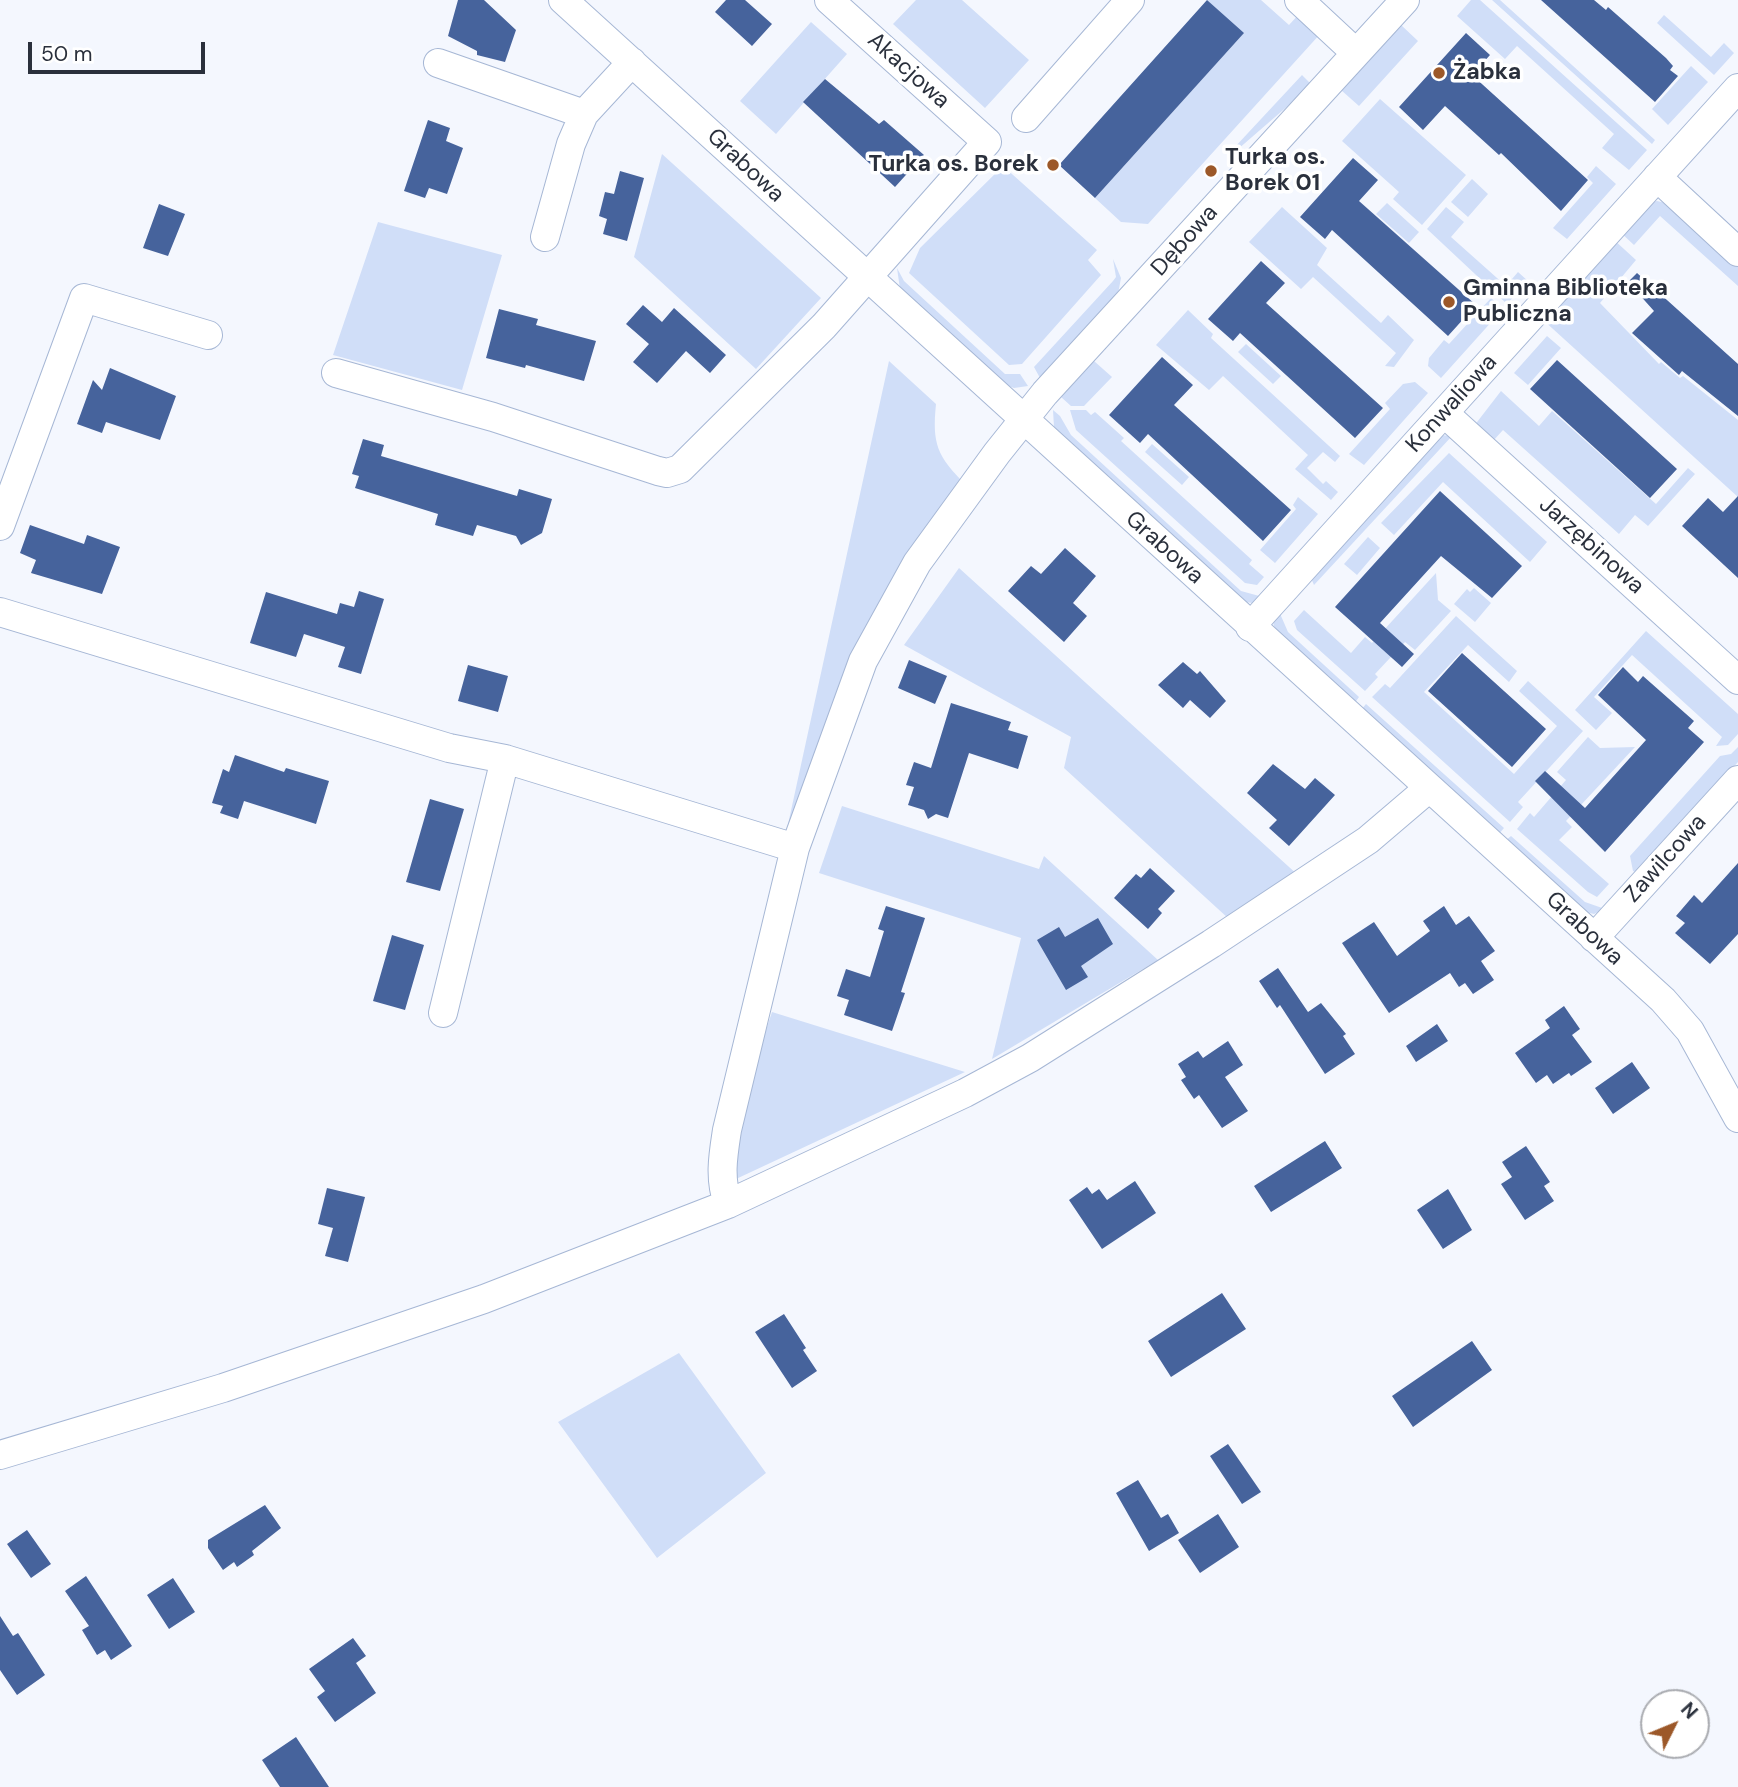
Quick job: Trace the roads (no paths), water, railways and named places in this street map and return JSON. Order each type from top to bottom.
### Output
[{"type":"street","name":"Grabowa","points":[[563,0],[1683,1021],[1738,1118]]},
{"type":"street","name":"Akacjowa","points":[[830,0],[987,142],[866,277]]},
{"type":"street","points":[[1026,118],[1130,0]]},
{"type":"street","points":[[1299,0],[1356,53]]},
{"type":"street","name":"Dębowa","points":[[728,1204],[721,1185],[727,1130],[795,848],[846,703],[880,626],[917,563],[1022,420],[1405,0]]},
{"type":"street","points":[[545,237],[571,144],[584,114],[632,62]]},
{"type":"street","points":[[438,63],[584,114]]},
{"type":"street","name":"Konwaliowa","points":[[1250,627],[1738,88]]},
{"type":"street","points":[[1657,177],[1738,252]]},
{"type":"street","points":[[336,373],[493,417],[667,473],[680,469],[698,452],[824,326],[866,277]]},
{"type":"street","points":[[0,526],[84,299],[208,335]]},
{"type":"street","name":"Jarzębinowa","points":[[1444,413],[1738,680]]},
{"type":"street","points":[[0,612],[411,737],[505,759],[795,848]]},
{"type":"street","points":[[443,1013],[505,759]]},
{"type":"street","name":"Zawilcowa","points":[[1594,938],[1738,780]]},
{"type":"street","points":[[0,1455],[223,1388],[484,1299],[728,1204],[965,1093],[1030,1058],[1368,841],[1429,788]]},
{"type":"place","name":"Żabka","points":[[1439,73]]},
{"type":"place","name":"Turka os. Borek","points":[[1053,165]]},
{"type":"place","name":"Turka os. Borek 01","points":[[1211,171]]},
{"type":"place","name":"Gminna Biblioteka Publiczna","points":[[1449,302]]}]
